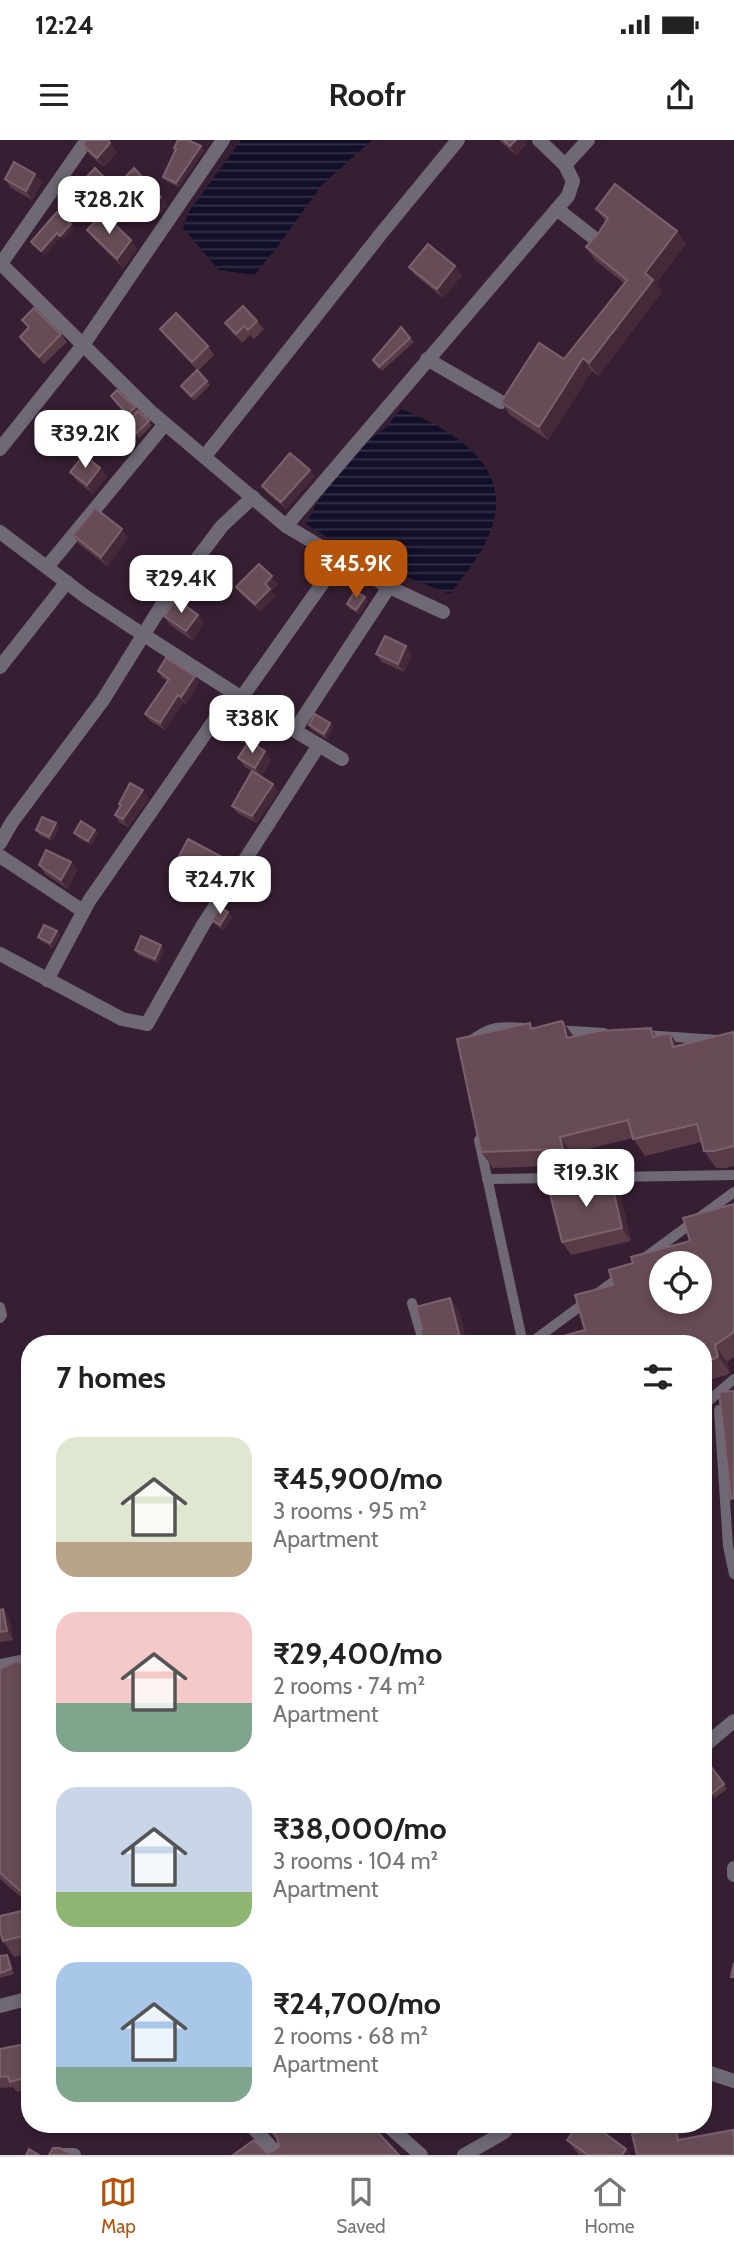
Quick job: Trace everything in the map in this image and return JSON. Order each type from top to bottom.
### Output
[{"type":"street","points":[[87,140],[0,264],[165,424],[286,526],[389,587],[443,612]]},
{"type":"street","points":[[0,449],[82,345],[223,140]]},
{"type":"street","points":[[205,456],[458,140]]},
{"type":"street","points":[[286,526],[568,196],[573,181],[565,165],[539,140]]},
{"type":"street","points":[[565,165],[588,140]]},
{"type":"street","points":[[557,208],[599,242]]},
{"type":"street","points":[[427,359],[502,402]]},
{"type":"street","points":[[47,567],[165,424]]},
{"type":"street","points":[[0,843],[12,822],[103,700],[162,605],[222,526],[253,497]]},
{"type":"street","points":[[0,532],[144,635],[342,759]]},
{"type":"street","points":[[47,980],[83,911],[341,557]]},
{"type":"street","points":[[0,667],[68,582]]},
{"type":"street","points":[[295,730],[389,587]]},
{"type":"street","points":[[0,954],[122,1018],[147,1024],[203,925],[319,745]]},
{"type":"street","points":[[0,856],[83,911]]},
{"type":"street","points":[[712,1739],[734,1721]]},
{"type":"street","points":[[734,1868],[734,1875]]},
{"type":"street","points":[[0,2006],[21,2000]]},
{"type":"street","points":[[712,2074],[734,2081]]},
{"type":"street","points":[[258,2133],[278,2155]]},
{"type":"street","points":[[396,2133],[421,2155]]},
{"type":"street","points":[[464,2155],[503,2133]]},
{"type":"street","points":[[63,2155],[74,2155]]},
{"type":"lane","points":[[461,1054],[478,1034],[499,1026],[610,1033]]},
{"type":"lane","points":[[637,1035],[734,1041]]},
{"type":"lane","points":[[477,1129],[521,1335]]},
{"type":"lane","points":[[487,1179],[734,1175]]},
{"type":"lane","points":[[639,1263],[734,1192]]},
{"type":"lane","points":[[541,1335],[628,1271]]},
{"type":"lane","points":[[412,1303],[421,1335]]},
{"type":"lane","points":[[0,1307],[0,1318]]},
{"type":"lane","points":[[712,1398],[734,1379]]},
{"type":"lane","points":[[719,1410],[728,1546],[734,1574]]},
{"type":"lane","points":[[0,1664],[21,1660]]},
{"type":"shaded area","points":[[241,140],[372,140],[322,185],[254,275],[219,270],[183,228],[188,213]]},
{"type":"shaded area","points":[[401,409],[453,435],[468,447],[491,477],[496,495],[495,515],[488,536],[477,557],[450,594],[376,563],[306,524],[320,497],[356,451],[387,426]]},
{"type":"building","points":[[86,140],[108,140],[110,143],[97,158],[83,145]]},
{"type":"building","points":[[178,140],[188,140],[201,146],[176,183],[163,177]]},
{"type":"building","points":[[503,140],[516,140],[510,146]]},
{"type":"building","points":[[14,162],[35,174],[26,191],[5,179]]},
{"type":"building","points":[[95,168],[113,186],[96,204],[78,186]]},
{"type":"building","points":[[134,168],[161,197],[148,212],[120,182]]},
{"type":"building","points":[[615,184],[677,231],[645,273],[653,280],[589,363],[583,358],[539,427],[501,402],[539,343],[564,359],[627,280],[586,247],[608,218],[596,209]]},
{"type":"building","points":[[57,212],[71,224],[60,236],[57,233],[41,251],[31,242]]},
{"type":"building","points":[[103,213],[131,240],[117,259],[87,230]]},
{"type":"building","points":[[428,244],[455,266],[437,289],[409,267]]},
{"type":"building","points":[[243,306],[257,321],[248,330],[244,326],[236,334],[225,323]]},
{"type":"building","points":[[34,308],[61,334],[39,357],[20,337],[29,327],[22,320]]},
{"type":"building","points":[[176,313],[208,346],[192,362],[160,329]]},
{"type":"building","points":[[401,327],[410,338],[379,367],[373,360]]},
{"type":"building","points":[[197,370],[207,381],[191,396],[181,386]]},
{"type":"building","points":[[117,390],[135,407],[127,414],[111,396]]},
{"type":"building","points":[[138,411],[149,421],[135,434],[126,424]]},
{"type":"building","points":[[290,453],[310,470],[281,502],[262,486]]},
{"type":"building","points":[[84,455],[100,468],[87,485],[70,472]]},
{"type":"building","points":[[95,508],[122,529],[101,557],[73,535]]},
{"type":"building","points":[[259,564],[272,576],[265,584],[270,589],[255,604],[236,587]]},
{"type":"building","points":[[355,591],[365,597],[356,610],[347,604]]},
{"type":"building","points":[[176,599],[198,615],[186,631],[164,616]]},
{"type":"building","points":[[385,636],[406,646],[398,664],[376,654]]},
{"type":"building","points":[[166,658],[195,676],[181,697],[178,695],[160,723],[145,714],[169,679],[158,671]]},
{"type":"building","points":[[229,698],[252,713],[238,735],[214,719]]},
{"type":"building","points":[[315,714],[330,723],[324,734],[309,725]]},
{"type":"building","points":[[249,741],[265,751],[255,768],[238,758]]},
{"type":"building","points":[[252,771],[273,784],[252,816],[232,806]]},
{"type":"building","points":[[130,783],[143,790],[123,819],[115,815]]},
{"type":"building","points":[[42,817],[56,823],[49,837],[36,830]]},
{"type":"building","points":[[81,821],[95,830],[88,841],[74,833]]},
{"type":"building","points":[[188,839],[222,857],[211,876],[178,858]]},
{"type":"building","points":[[46,850],[71,862],[61,880],[39,865]]},
{"type":"building","points":[[246,858],[259,868],[249,883],[236,874]]},
{"type":"building","points":[[220,907],[228,912],[220,925],[212,920]]},
{"type":"building","points":[[44,925],[57,931],[50,943],[38,937]]},
{"type":"building","points":[[141,936],[161,945],[155,959],[135,950]]},
{"type":"building","points":[[561,1021],[567,1038],[598,1031],[651,1028],[653,1037],[670,1033],[673,1047],[733,1032],[734,1146],[704,1151],[697,1124],[633,1139],[628,1120],[560,1137],[563,1149],[481,1152],[457,1039],[530,1023],[531,1029]]},
{"type":"building","points":[[610,1176],[622,1228],[562,1242],[549,1190]]},
{"type":"building","points":[[734,1204],[734,1332],[715,1345],[718,1356],[716,1358],[712,1359],[712,1335],[567,1335],[585,1330],[575,1295],[613,1285],[609,1270],[633,1263],[631,1257],[649,1252],[649,1314],[712,1314],[712,1251],[653,1251],[690,1241],[683,1218]]},
{"type":"building","points":[[450,1298],[459,1335],[420,1335],[422,1329],[416,1307]]},
{"type":"building","points":[[734,1391],[734,1498],[731,1499],[719,1392]]},
{"type":"building","points":[[3,1609],[7,1631],[0,1632],[0,1610]]},
{"type":"building","points":[[17,1661],[21,1663],[21,1891],[0,1873],[0,1669]]},
{"type":"building","points":[[712,1768],[724,1784],[712,1793]]},
{"type":"building","points":[[21,1911],[21,1936],[3,1941],[0,1916]]},
{"type":"building","points":[[7,1955],[11,1969],[0,1973],[0,1956]]},
{"type":"building","points":[[21,2045],[21,2079],[10,2082],[8,2076],[0,2077],[0,2049]]},
{"type":"building","points":[[733,2130],[734,2155],[637,2155],[632,2134],[677,2133],[678,2140]]},
{"type":"building","points":[[274,2133],[378,2133],[399,2155],[233,2155],[254,2140],[267,2153],[272,2152],[279,2147]]},
{"type":"building","points":[[572,2133],[604,2133],[626,2149],[622,2155],[588,2155],[567,2140]]},
{"type":"building","points":[[53,2148],[60,2148],[73,2155],[49,2155]]},
{"type":"building","points":[[29,2149],[39,2155],[26,2155]]}]
